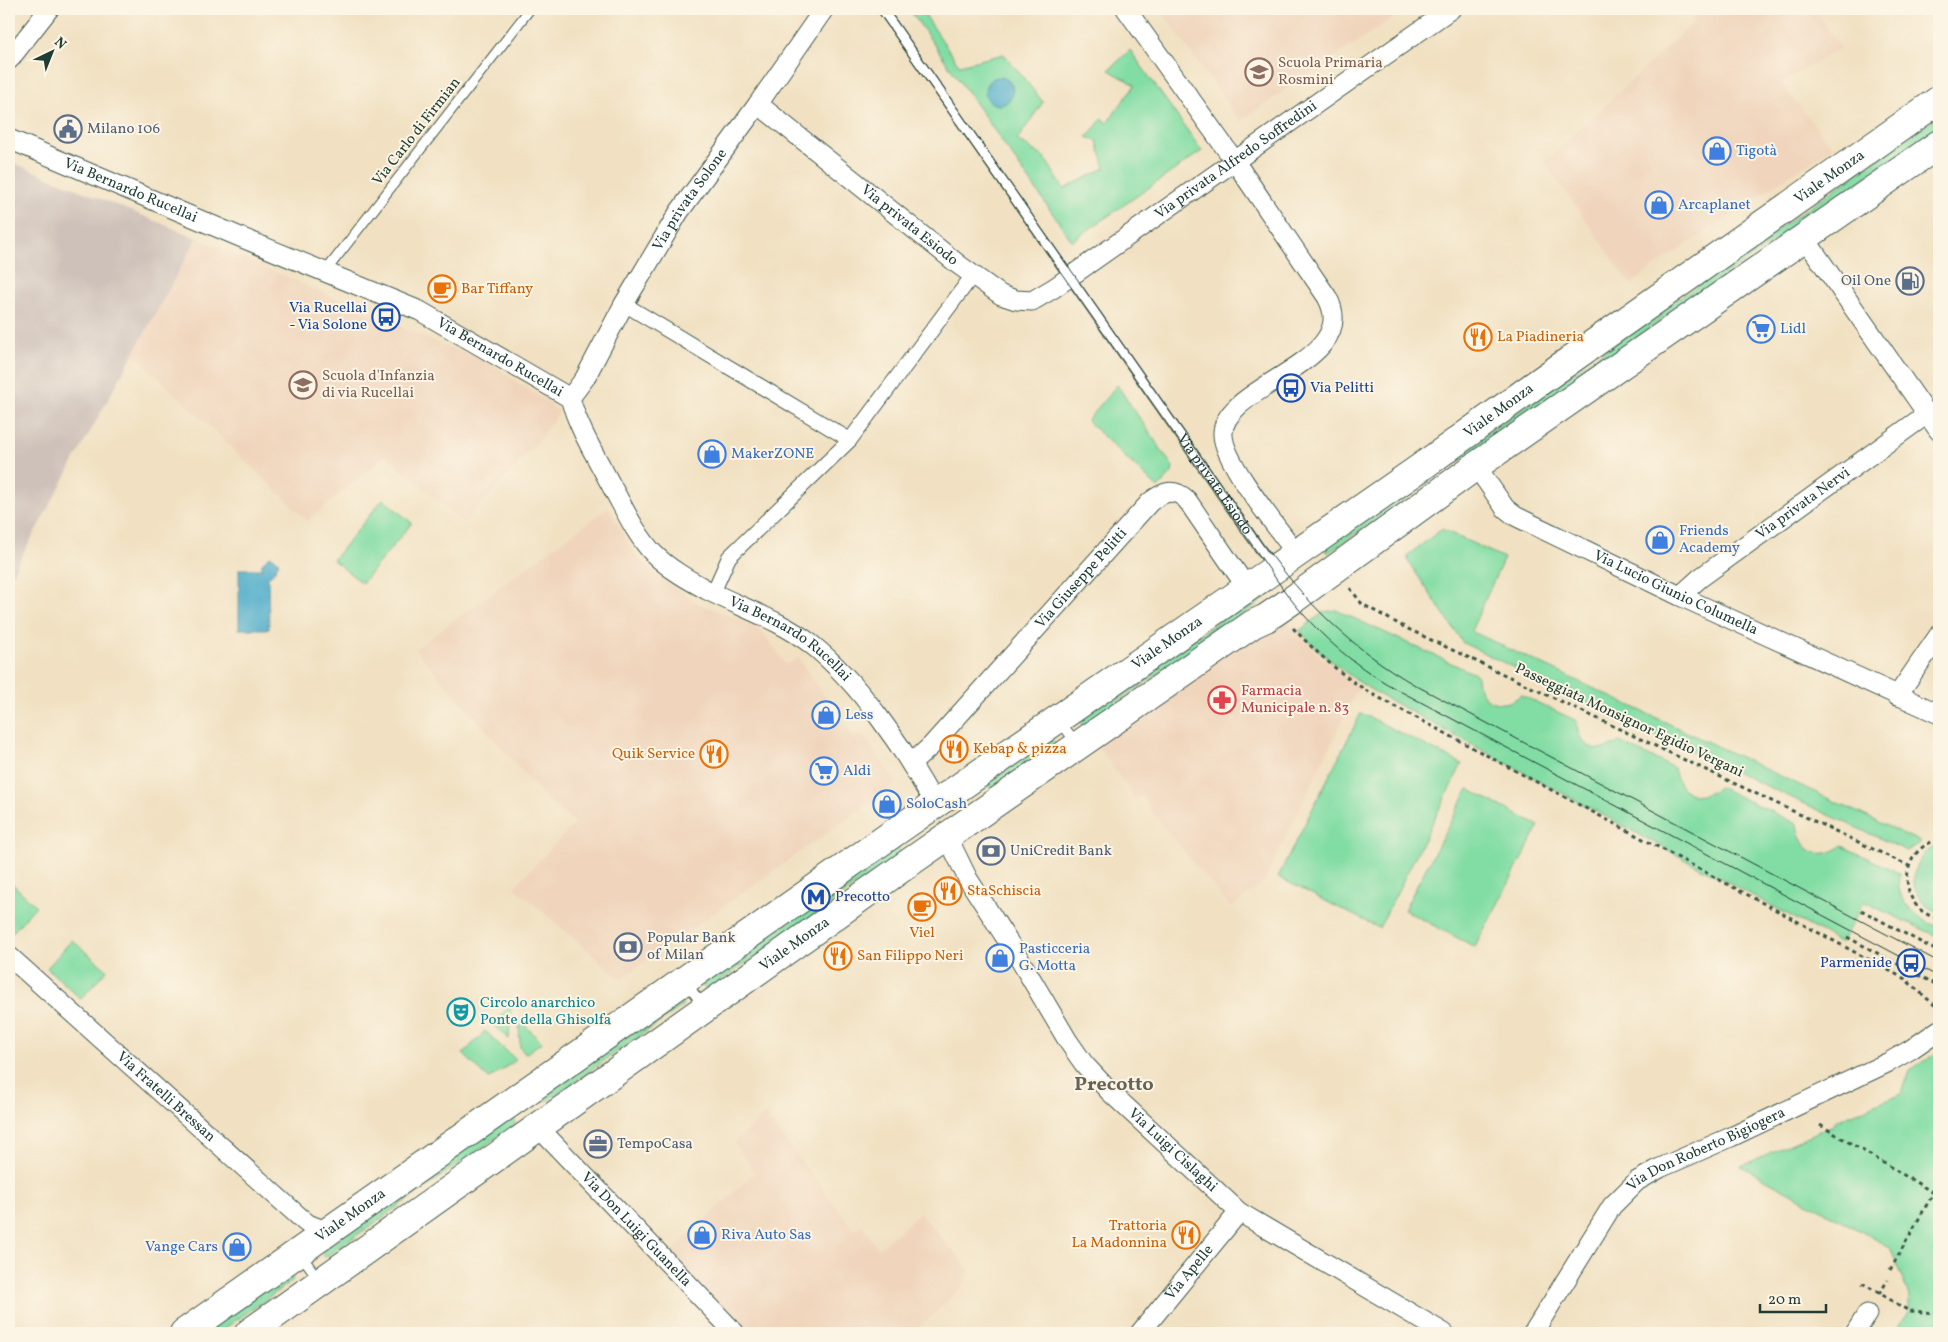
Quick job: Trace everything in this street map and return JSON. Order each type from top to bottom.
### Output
[{"type":"main road","name":"Viale Monza","points":[[184,1333],[300,1252],[318,1228],[517,1098],[935,804],[1059,720],[1417,470],[1939,100]]},
{"type":"main road","name":"Viale Monza","points":[[249,1333],[947,836],[1253,624],[1279,609],[1476,466],[1939,144]]},
{"type":"main road","points":[[1296,553],[1317,582]]},
{"type":"main road","points":[[935,804],[947,836]]},
{"type":"main road","points":[[517,1098],[538,1127]]},
{"type":"street","points":[[9,60],[48,9]]},
{"type":"street","name":"Via privata Solone","points":[[570,398],[585,378],[624,304],[679,212],[758,104],[824,9]]},
{"type":"street","points":[[1126,9],[1234,160],[1331,303],[1333,309],[1333,322],[1325,340],[1300,364],[1235,409],[1226,420],[1222,433],[1227,451],[1239,474],[1296,553]]},
{"type":"street","name":"Via privata Alfredo Soffredini","points":[[1069,276],[1451,9]]},
{"type":"street","name":"Via privata Esiodo","points":[[758,104],[973,275],[1001,295],[1023,301],[1038,298],[1069,276]]},
{"type":"street","name":"Via Bernardo Rucellai","points":[[9,139],[325,272],[388,296],[420,311],[570,398],[574,413],[584,434],[643,542],[666,564],[713,593],[786,627],[820,651],[855,687],[911,764],[935,804]]},
{"type":"street","points":[[1804,237],[1939,431]]},
{"type":"street","points":[[713,593],[729,557],[850,440],[973,275]]},
{"type":"street","points":[[624,304],[850,440]]},
{"type":"street","name":"Via privata Nervi","points":[[1680,596],[1700,578],[1927,414]]},
{"type":"street","name":"Via Lucio Giunio Columella","points":[[1476,466],[1505,508],[1515,516],[1680,596],[1939,714]]},
{"type":"street","name":"Via Giuseppe Pelitti","points":[[911,764],[931,746],[1146,506],[1166,492],[1177,492],[1187,500],[1247,588]]},
{"type":"street","points":[[1897,696],[1939,635]]},
{"type":"street","name":"Via Luigi Cislaghi","points":[[947,836],[968,879],[1084,1064],[1110,1092],[1239,1212],[1444,1333]]},
{"type":"street","name":"Via Fratelli Bressan","points":[[9,956],[318,1228]]},
{"type":"street","name":"Via Don Roberto Bigiogera","points":[[1533,1333],[1612,1206],[1637,1181],[1660,1168],[1731,1137],[1895,1059],[1939,1030]]},
{"type":"street","name":"Via Don Luigi Guanella","points":[[538,1127],[736,1333]]},
{"type":"street","name":"Via Apelle","points":[[1140,1333],[1239,1212]]},
{"type":"street","points":[[1855,1333],[1867,1314]]},
{"type":"lane","name":"Via Carlo di Firmian","points":[[325,272],[530,9]]},
{"type":"lane","name":"Via privata Esiodo","points":[[882,9],[1274,569]]},
{"type":"lane","points":[[1059,720],[1078,746]]},
{"type":"lane","points":[[684,980],[705,1008]]},
{"type":"lane","points":[[300,1252],[321,1282]]},
{"type":"path","name":"Passeggiata Monsignor Egidio Vergani","points":[[1348,586],[1362,604],[1406,628],[1909,866]]},
{"type":"path","points":[[1290,625],[1320,656],[1345,677],[1372,694],[1905,979],[1939,1010]]},
{"type":"path","points":[[1939,840],[1924,846],[1915,855],[1909,866],[1907,880],[1910,894],[1917,906],[1927,915],[1939,919]]},
{"type":"path","points":[[1861,910],[1939,952]]},
{"type":"path","points":[[1847,937],[1939,986]]},
{"type":"path","points":[[1820,1125],[1939,1196]]},
{"type":"path","points":[[1890,1270],[1939,1183]]},
{"type":"path","points":[[1862,1283],[1908,1311],[1939,1313]]},
{"type":"shaded area","name":"Scuola Primaria Rosmini","points":[[1160,9],[1406,9],[1240,121]]},
{"type":"shaded area","points":[[1702,9],[1814,9],[1841,48],[1781,83],[1832,147],[1655,266],[1631,285],[1545,162],[1694,22],[1691,19]]},
{"type":"shaded area","points":[[11,162],[197,238],[9,579],[9,167]]},
{"type":"shaded area","name":"Scuola d'Infanzia di via Rucellai","points":[[197,238],[452,349],[486,361],[560,411],[539,440],[464,523],[385,455],[308,521],[133,353]]},
{"type":"shaded area","points":[[609,507],[636,556],[668,583],[698,603],[760,628],[786,665],[798,658],[854,738],[862,734],[897,783],[621,979],[514,887],[575,823],[549,802],[415,649]]},
{"type":"shaded area","points":[[1283,615],[1290,625],[1320,656],[1359,686],[1264,882],[1231,908],[1151,811],[1142,796],[1136,799],[1091,737]]},
{"type":"shaded area","points":[[765,1114],[854,1230],[862,1225],[878,1249],[920,1213],[969,1270],[966,1283],[914,1333],[735,1333],[664,1259],[755,1172],[734,1143]]},
{"type":"green space","points":[[909,9],[926,9],[923,12],[959,65],[1004,54],[1043,102],[1017,140],[1044,157],[1064,189],[1105,168],[1097,141],[1087,137],[1102,119],[1107,123],[1135,85],[1109,70],[1130,50],[1202,151],[1072,241]]},
{"type":"green space","points":[[1939,116],[1939,126],[1328,553],[1324,547]]},
{"type":"green space","points":[[1117,385],[1173,467],[1172,473],[1158,488],[1087,421]]},
{"type":"green space","points":[[383,499],[412,523],[362,583],[333,560]]},
{"type":"green space","points":[[1442,529],[1504,558],[1471,631],[1921,842],[1907,851],[1600,709],[1463,643],[1408,561],[1408,555]]},
{"type":"green space","points":[[1263,590],[1267,597],[1085,725],[1082,725],[1080,719]]},
{"type":"green space","points":[[1336,610],[1477,675],[1481,691],[1491,701],[1506,703],[1521,695],[1577,721],[1581,737],[1590,747],[1604,749],[1619,742],[1674,768],[1680,784],[1690,794],[1703,795],[1719,787],[1797,824],[1802,841],[1812,851],[1826,853],[1842,846],[1899,873],[1899,889],[1904,901],[1920,918],[1939,926],[1939,937],[1864,902],[1841,943],[1376,693],[1335,664],[1299,631],[1324,612]]},
{"type":"green space","points":[[1361,713],[1462,764],[1379,928],[1278,877]]},
{"type":"green space","points":[[1050,740],[1056,743],[1054,746],[991,789],[987,784]]},
{"type":"green space","points":[[1468,789],[1539,826],[1475,947],[1404,910]]},
{"type":"green space","points":[[1939,845],[1939,912],[1928,907],[1920,899],[1915,889],[1914,878],[1920,858],[1928,850]]},
{"type":"green space","points":[[897,846],[902,853],[709,989],[703,987],[704,982]]},
{"type":"green space","points":[[9,881],[36,906],[10,935],[9,934]]},
{"type":"green space","points":[[72,940],[107,970],[81,999],[47,968]]},
{"type":"green space","points":[[677,1001],[683,1004],[681,1007],[547,1101],[543,1099],[544,1096]]},
{"type":"green space","points":[[511,1005],[509,1038],[509,1039],[492,1024]]},
{"type":"green space","points":[[519,1020],[542,1042],[525,1054],[520,1047]]},
{"type":"green space","points":[[485,1031],[516,1060],[489,1079],[463,1054]]},
{"type":"green space","points":[[1939,1052],[1939,1333],[1893,1333],[1909,1311],[1909,1296],[1890,1247],[1741,1166],[1833,1125],[1833,1122],[1902,1093],[1910,1070]]},
{"type":"green space","points":[[511,1117],[514,1118],[516,1124],[324,1257],[322,1254],[323,1250]]},
{"type":"green space","points":[[286,1275],[290,1275],[293,1279],[291,1282],[218,1333],[203,1333]]},
{"type":"water","points":[[999,77],[1009,81],[1013,91],[1009,101],[999,105],[989,101],[985,91],[989,81]]},
{"type":"water","points":[[270,556],[279,563],[268,577],[269,629],[239,629],[239,569],[262,569],[262,563]]},
{"type":"tram line","points":[[876,9],[1283,589],[1307,619],[1334,645],[1364,669],[1396,689],[1939,977]]},
{"type":"tram line","points":[[888,9],[1263,544],[1296,586],[1331,623],[1370,656],[1415,685],[1939,962]]},
{"type":"place","name":"Scuola Primaria Rosmini","points":[[1259,72]]},
{"type":"place","name":"Milano 106","points":[[68,129]]},
{"type":"place","name":"Tigotà","points":[[1717,151]]},
{"type":"place","name":"Arcaplanet","points":[[1659,205]]},
{"type":"place","name":"Oil One","points":[[1910,281]]},
{"type":"place","name":"Bar Tiffany","points":[[442,289]]},
{"type":"place","name":"Via Rucellai - Via Solone","points":[[386,317]]},
{"type":"place","name":"Lidl","points":[[1761,329]]},
{"type":"place","name":"La Piadineria","points":[[1478,337]]},
{"type":"place","name":"Scuola d'Infanzia di via Rucellai","points":[[303,385]]},
{"type":"place","name":"Via Pelitti","points":[[1291,388]]},
{"type":"place","name":"MakerZONE","points":[[712,454]]},
{"type":"place","name":"Friends Academy","points":[[1660,540]]},
{"type":"place","name":"Farmacia Municipale n. 83","points":[[1222,700]]},
{"type":"place","name":"Less","points":[[826,715]]},
{"type":"place","name":"Kebap & pizza","points":[[954,749]]},
{"type":"place","name":"Quik Service","points":[[714,754]]},
{"type":"place","name":"Aldi","points":[[824,771]]},
{"type":"place","name":"SoloCash","points":[[887,804]]},
{"type":"place","name":"UniCredit Bank","points":[[991,851]]},
{"type":"place","name":"StaSchiscia","points":[[948,891]]},
{"type":"place","name":"Precotto","points":[[816,897]]},
{"type":"place","name":"Viel","points":[[922,907]]},
{"type":"place","name":"Popular Bank of Milan","points":[[628,947]]},
{"type":"place","name":"San Filippo Neri","points":[[838,956]]},
{"type":"place","name":"Pasticceria G. Motta","points":[[1000,958]]},
{"type":"place","name":"Parmenide","points":[[1911,963]]},
{"type":"place","name":"Circolo anarchico Ponte della Ghisolfa","points":[[461,1012]]},
{"type":"place","name":"TempoCasa","points":[[598,1144]]},
{"type":"place","name":"Riva Auto Sas","points":[[702,1235]]},
{"type":"place","name":"Trattoria La Madonnina","points":[[1186,1235]]},
{"type":"place","name":"Vange Cars","points":[[237,1247]]},
{"type":"district","name":"Precotto","points":[[1114,1085]]}]
